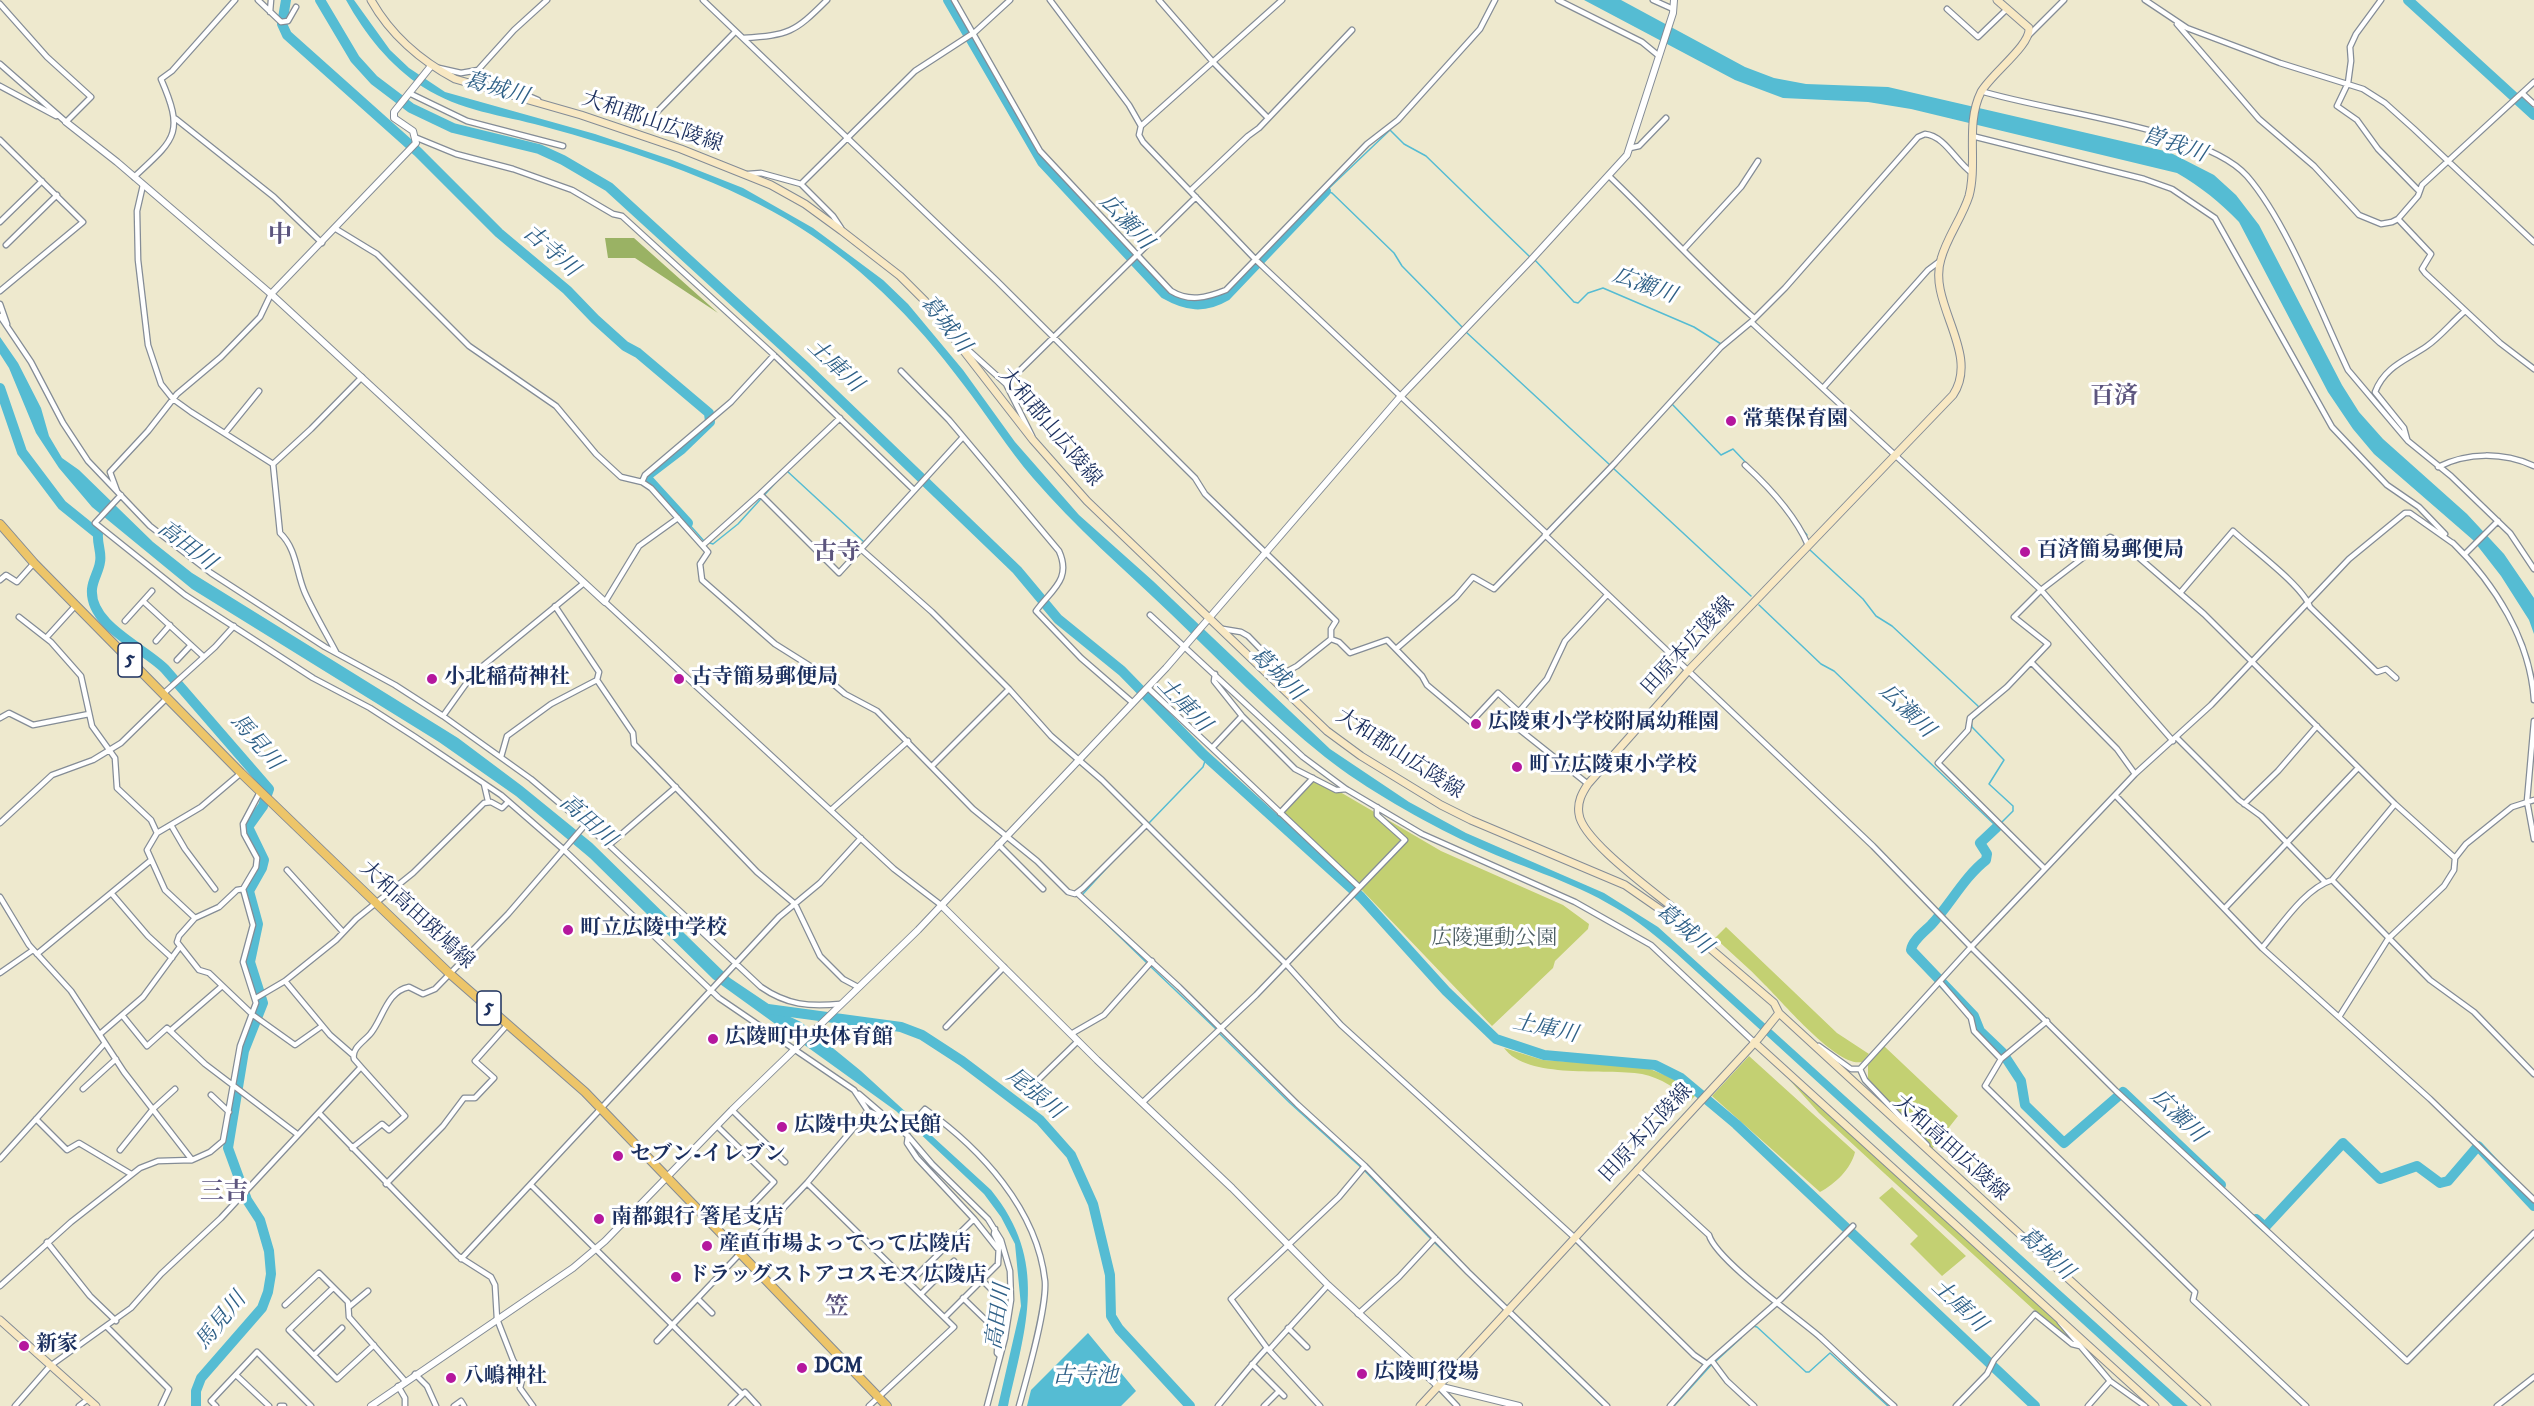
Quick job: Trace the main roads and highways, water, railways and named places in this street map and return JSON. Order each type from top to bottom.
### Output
[{"type":"main road","name":"大和郡山広陵線","points":[[371,0],[399,37],[431,66],[471,85],[636,132],[744,174],[787,193],[842,231],[912,288],[959,342],[1033,440],[1087,501],[1327,731],[1361,756],[1471,820],[1625,885],[1684,926]]},
{"type":"main road","name":"田原本広陵線","points":[[1420,1406],[1778,1015],[1767,995],[1684,926],[1678,912],[1592,839],[1579,816],[1579,801],[1588,784],[1687,672],[1953,394],[1962,381],[1961,362],[1940,287],[1940,261],[1969,196],[1972,173],[1972,136],[1980,94],[1989,79],[2025,43],[2030,34],[2029,28],[1997,0]]},
{"type":"main road","name":"大和高田斑鳩線","points":[[0,524],[34,563],[261,793],[449,973],[602,1108],[887,1406]]},
{"type":"main road","name":"大和高田広陵線","points":[[1778,1015],[1802,1033],[1817,1051],[2207,1406]]},
{"type":"main road","points":[[1756,1040],[2155,1406]]},
{"type":"main road","points":[[0,1320],[96,1406]]},
{"type":"water","points":[[346,0],[354,0],[390,50],[409,68],[445,92],[595,134],[672,160],[743,188],[813,228],[883,280],[908,304],[963,370],[1015,442],[1079,515],[1153,581],[1330,749],[1409,802],[1466,833],[1604,893],[1658,927],[2188,1406],[2173,1406],[1676,953],[1639,923],[1580,889],[1451,835],[1414,815],[1358,781],[1285,723],[1066,514],[1024,467],[925,337],[883,292],[836,253],[786,219],[699,177],[604,144],[466,107],[437,95],[411,79],[389,59],[361,25]]},
{"type":"water","points":[[1584,0],[1621,0],[1745,67],[1774,78],[1806,84],[1888,87],[2169,152],[2214,175],[2236,195],[2259,225],[2342,385],[2359,412],[2383,439],[2467,514],[2504,554],[2534,598],[2534,634],[2529,620],[2501,576],[2473,540],[2374,454],[2353,429],[2328,392],[2239,222],[2217,201],[2194,184],[2177,173],[1911,109],[1868,102],[1783,98],[1735,80]]},
{"type":"water","points":[[0,337],[18,363],[41,408],[49,436],[62,458],[79,470],[153,542],[192,573],[458,738],[522,786],[592,843],[730,978],[782,1013],[801,1022],[861,1071],[991,1190],[1009,1216],[1021,1242],[1027,1268],[1026,1321],[1008,1406],[998,1406],[1021,1306],[1015,1244],[1001,1217],[984,1194],[896,1111],[713,979],[590,858],[516,796],[439,742],[192,589],[92,507],[59,468],[36,433],[9,368],[0,354]]},
{"type":"water","name":"古寺池","points":[[1088,1333],[1136,1391],[1121,1406],[1027,1406],[1031,1390]]},
{"type":"waterway","name":"古寺川","points":[[286,0],[282,24],[287,35],[418,152],[499,233],[567,290],[625,346],[638,353],[709,413],[710,422],[647,478],[688,523]]},
{"type":"waterway","name":"土庫川","points":[[320,0],[355,59],[374,80],[411,108],[453,128],[539,149],[609,187],[807,368],[1017,570],[1058,619],[1122,671],[1203,754],[1361,897],[1446,991],[1496,1039],[1544,1055],[1655,1065],[1681,1078],[1736,1124],[2035,1406]]},
{"type":"waterway","name":"広瀬川","points":[[948,0],[1042,162],[1165,294],[1180,301],[1195,304],[1210,303],[1226,296],[1326,191]]},
{"type":"waterway","points":[[2408,0],[2534,115]]},
{"type":"waterway","name":"広瀬川","points":[[1463,328],[1402,266],[1394,253],[1332,193],[1326,191],[1390,130],[1404,144],[1426,156],[1530,257]]},
{"type":"waterway","name":"広瀬川","points":[[1534,259],[1574,302],[1578,303],[1588,293],[1603,288],[1694,327],[1721,344]]},
{"type":"waterway","name":"広瀬川","points":[[1466,332],[1610,465]]},
{"type":"waterway","name":"広瀬川","points":[[1697,376],[1725,346]]},
{"type":"waterway","name":"馬見川","points":[[0,388],[22,452],[62,505],[98,534],[100,559],[92,589],[93,602],[99,614],[119,634],[165,669],[269,789],[263,806],[248,827],[264,860],[249,891],[258,924],[250,962],[263,1003],[244,1051],[228,1148],[247,1200],[260,1220],[269,1251],[271,1274],[262,1308],[201,1378],[196,1391],[196,1406]]},
{"type":"waterway","name":"広瀬川","points":[[1672,404],[1721,455],[1733,449],[1752,469]]},
{"type":"waterway","name":"広瀬川","points":[[1613,468],[1751,596]]},
{"type":"waterway","points":[[787,471],[864,542]]},
{"type":"waterway","points":[[688,523],[704,541],[713,544],[738,524],[778,480]]},
{"type":"waterway","name":"広瀬川","points":[[1801,528],[1807,535]]},
{"type":"waterway","name":"広瀬川","points":[[1810,550],[1863,599],[1876,616],[1892,626],[1978,706],[1981,712],[1971,721],[1972,727],[2004,760],[1989,784],[2013,806],[2013,811],[2002,822]]},
{"type":"waterway","name":"広瀬川","points":[[1759,605],[1821,664],[1834,671],[1998,826]]},
{"type":"waterway","points":[[1149,823],[1203,767],[1205,761],[1203,754]]},
{"type":"waterway","name":"広瀬川","points":[[1997,827],[1980,843],[1987,854],[1986,860],[1916,940],[1911,950],[1974,1016],[1980,1031],[2002,1052],[2021,1081],[2025,1105],[2064,1143],[2123,1092],[2221,1185]]},
{"type":"waterway","points":[[1082,895],[1115,859]]},
{"type":"waterway","points":[[1082,900],[1147,963]]},
{"type":"waterway","points":[[1150,966],[1216,1029]]},
{"type":"waterway","name":"尾張川","points":[[768,1009],[901,1027],[922,1035],[962,1061],[1040,1120],[1071,1155],[1093,1204],[1110,1275],[1111,1316],[1119,1329],[1190,1406]]},
{"type":"waterway","points":[[1219,1033],[1290,1103],[1364,1170],[1431,1239]]},
{"type":"waterway","name":"広瀬川","points":[[2256,1219],[2265,1227],[2343,1143],[2380,1179],[2417,1166],[2440,1183],[2448,1181],[2478,1146],[2534,1206]]},
{"type":"waterway","points":[[1434,1242],[1467,1274]]},
{"type":"waterway","points":[[1481,1288],[1502,1308]]},
{"type":"waterway","points":[[1510,1316],[1603,1406]]},
{"type":"waterway","points":[[1753,1326],[1757,1327],[1806,1372],[1809,1372],[1830,1353],[1888,1406]]},
{"type":"waterway","points":[[1716,1361],[1741,1338]]},
{"type":"waterway","points":[[1674,1406],[1712,1364]]},
{"type":"place","name":"常葉保育園","points":[[1731,421]]},
{"type":"place","name":"百済簡易郵便局","points":[[2025,552]]},
{"type":"place","name":"小北稲荷神社","points":[[432,679]]},
{"type":"place","name":"古寺簡易郵便局","points":[[679,679]]},
{"type":"place","name":"広陵東小学校附属幼稚園","points":[[1476,724]]},
{"type":"place","name":"町立広陵東小学校","points":[[1517,767]]},
{"type":"place","name":"町立広陵中学校","points":[[568,930]]},
{"type":"place","name":"広陵町中央体育館","points":[[713,1039]]},
{"type":"place","name":"広陵中央公民館","points":[[782,1127]]},
{"type":"place","name":"セブン-イレブン","points":[[618,1156]]},
{"type":"place","name":"南都銀行 箸尾支店","points":[[599,1219]]},
{"type":"place","name":"産直市場よってって広陵店","points":[[707,1246]]},
{"type":"place","name":"ドラッグストアコスモス 広陵店","points":[[676,1277]]},
{"type":"place","name":"新家","points":[[24,1346]]},
{"type":"place","name":"DCM","points":[[802,1368]]},
{"type":"place","name":"広陵町役場","points":[[1362,1374]]},
{"type":"place","name":"八嶋神社","points":[[451,1378]]},
{"type":"district","name":"中","points":[[280,237]]},
{"type":"district","name":"百済","points":[[2114,398]]},
{"type":"district","name":"古寺","points":[[837,554]]},
{"type":"district","name":"三吉","points":[[224,1194]]},
{"type":"district","name":"笠","points":[[837,1309]]},
{"type":"water label","name":"葛城川","points":[[496,90]]},
{"type":"water label","name":"曽我川","points":[[2174,146]]},
{"type":"water label","name":"葛城川","points":[[944,325]]},
{"type":"water label","name":"高田川","points":[[186,547]]},
{"type":"water label","name":"葛城川","points":[[1276,675]]},
{"type":"water label","name":"高田川","points":[[587,822]]},
{"type":"water label","name":"葛城川","points":[[1683,930]]},
{"type":"water label","name":"葛城川","points":[[2045,1255]]},
{"type":"water label","name":"高田川","points":[[1000,1317]]},
{"type":"park label","name":"広陵運動公園","points":[[1494,940]]}]
